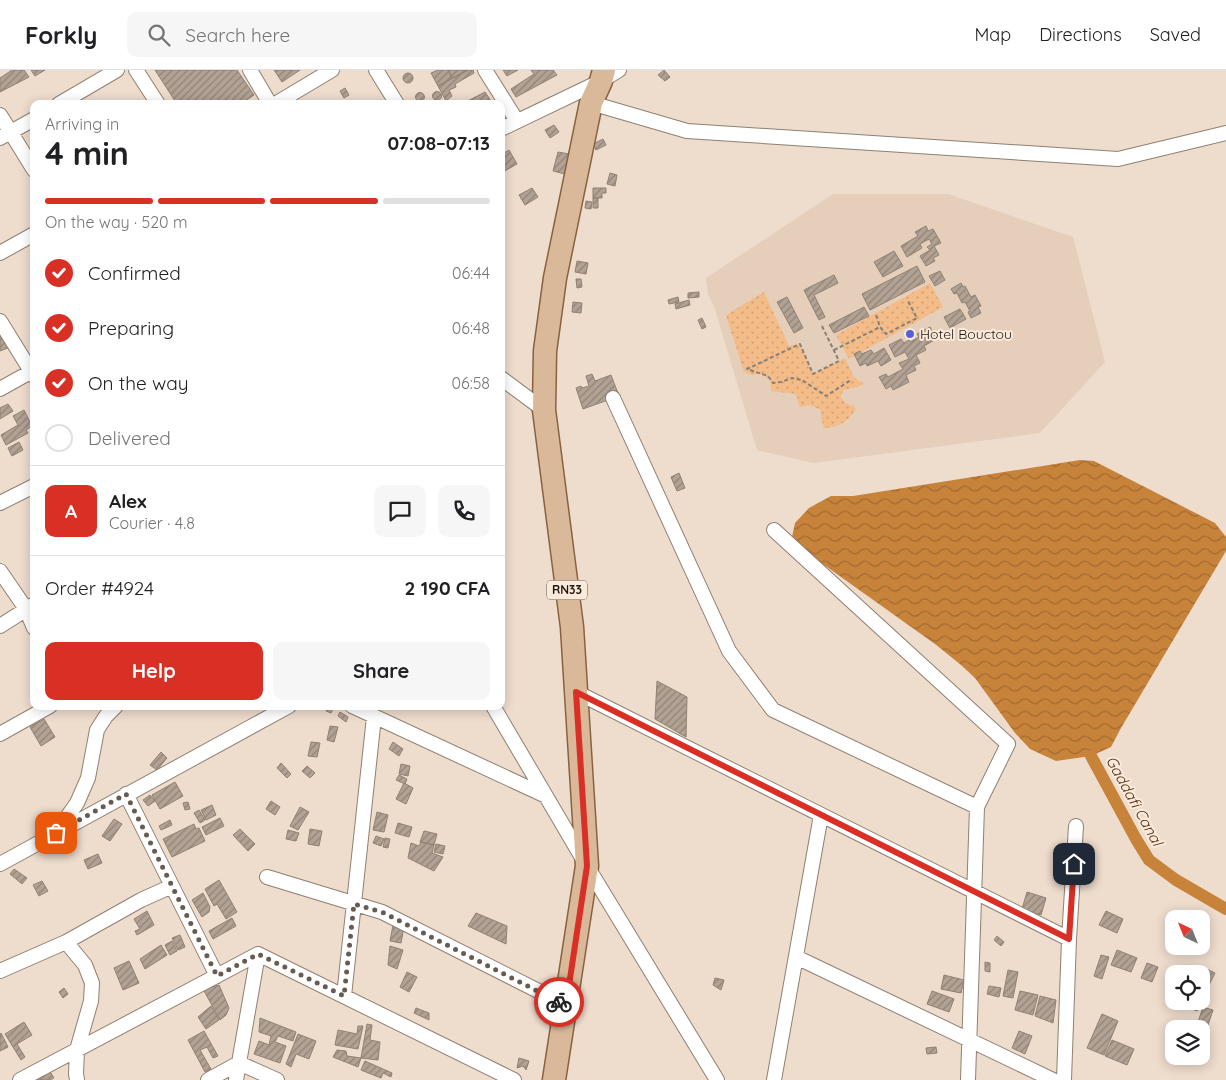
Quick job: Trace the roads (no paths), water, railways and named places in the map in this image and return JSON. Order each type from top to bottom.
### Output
[{"type":"main road","name":"RN33","points":[[554,1080],[587,866],[572,627],[544,410],[545,351],[556,278],[591,103],[608,74]]},
{"type":"street","points":[[66,100],[117,70]]},
{"type":"street","points":[[136,70],[155,100]]},
{"type":"street","points":[[250,70],[268,100]]},
{"type":"street","points":[[282,100],[332,70]]},
{"type":"street","points":[[376,70],[395,100]]},
{"type":"street","points":[[485,70],[504,100]]},
{"type":"street","points":[[505,127],[608,74]]},
{"type":"street","points":[[505,102],[517,121]]},
{"type":"street","points":[[591,103],[687,131],[1118,159],[1226,133]]},
{"type":"street","points":[[0,115],[5,135],[30,165]]},
{"type":"street","points":[[5,135],[30,121]]},
{"type":"street","points":[[0,253],[30,236]]},
{"type":"street","points":[[0,321],[30,367]]},
{"type":"street","points":[[0,389],[30,374]]},
{"type":"street","points":[[505,381],[544,410]]},
{"type":"street","points":[[613,398],[729,650],[773,710],[977,807]]},
{"type":"street","points":[[0,503],[30,488]]},
{"type":"street","points":[[774,530],[1008,744],[977,807],[968,1080]]},
{"type":"street","points":[[0,571],[30,607],[0,626]]},
{"type":"street","points":[[576,692],[1069,939]]},
{"type":"street","points":[[0,734],[43,710]]},
{"type":"street","points":[[56,833],[77,803],[88,778],[97,730],[112,710]]},
{"type":"street","points":[[0,864],[282,710]]},
{"type":"street","points":[[360,710],[546,796]]},
{"type":"street","points":[[495,710],[587,866],[717,1080]]},
{"type":"street","points":[[344,996],[374,717]]},
{"type":"street","points":[[126,794],[217,976]]},
{"type":"street","points":[[774,1080],[821,815]]},
{"type":"street","points":[[1064,1080],[1069,939],[1076,826]]},
{"type":"street","points":[[267,876],[382,912],[566,1005]]},
{"type":"street","points":[[0,971],[66,942],[141,900],[172,886]]},
{"type":"street","points":[[66,942],[85,965],[92,983],[91,1000],[77,1050],[77,1080]]},
{"type":"street","points":[[20,1080],[258,954]]},
{"type":"street","points":[[258,954],[514,1080]]},
{"type":"street","points":[[236,1080],[258,954]]},
{"type":"street","points":[[796,957],[1053,1080]]},
{"type":"street","points":[[208,1080],[239,1063]]},
{"type":"street","points":[[239,1063],[277,1080]]},
{"type":"water","points":[[1080,460],[1094,461],[1215,523],[1226,537],[1226,551],[1111,747],[1091,756],[1056,761],[1030,749],[1015,733],[975,678],[961,665],[935,644],[806,552],[792,537],[795,523],[809,508],[831,496],[853,496]]},
{"type":"waterway","name":"Gaddafi Canal","points":[[1091,756],[1149,860],[1176,880],[1226,909]]},
{"type":"place","name":"Hotel Bouctou","points":[[910,334]]}]
